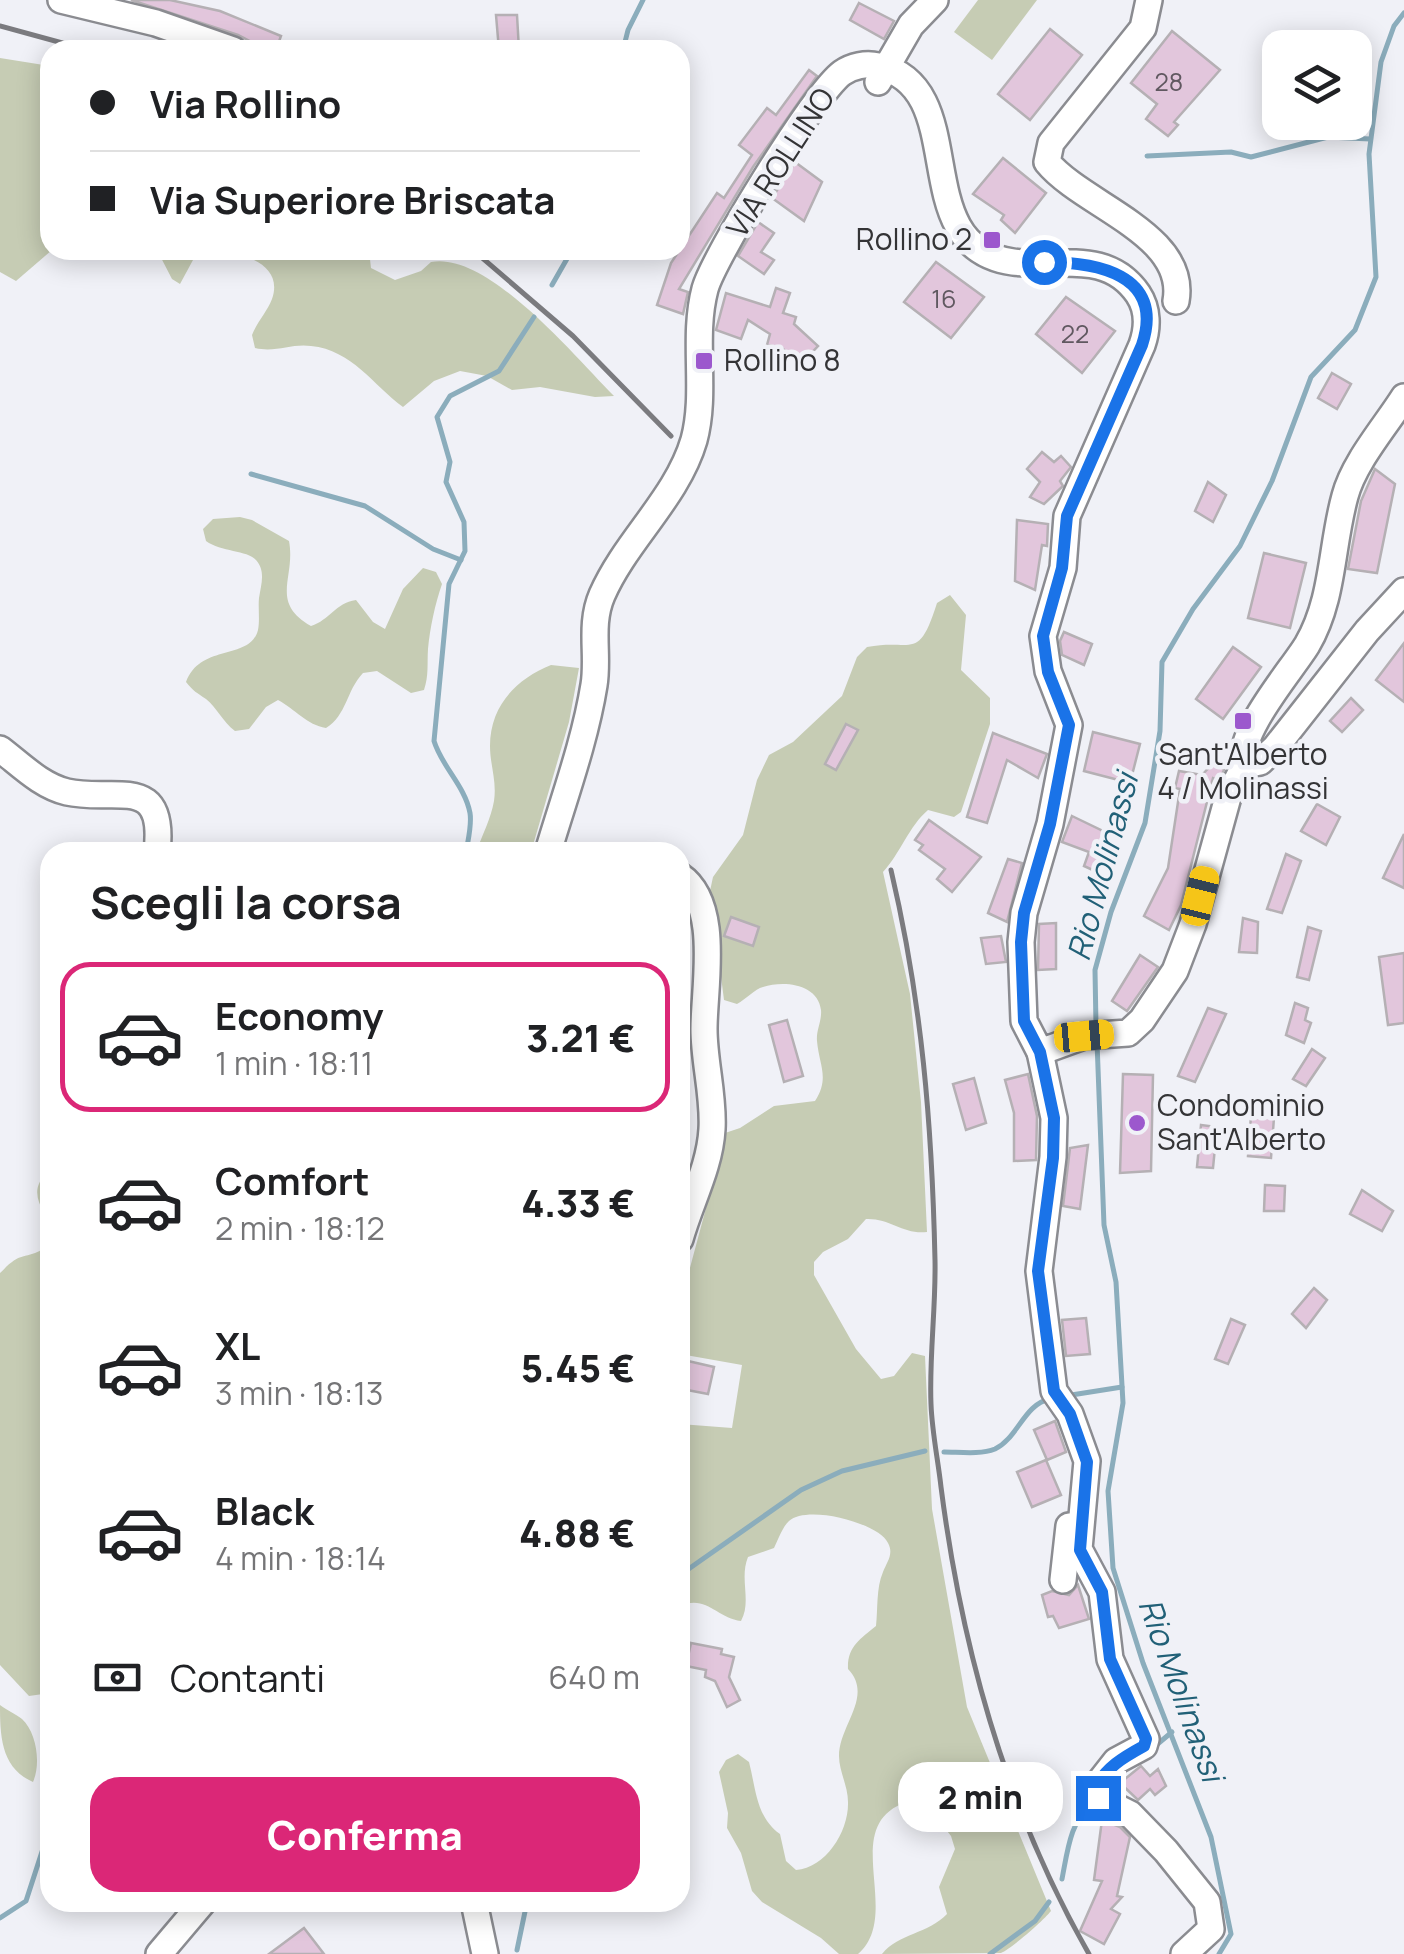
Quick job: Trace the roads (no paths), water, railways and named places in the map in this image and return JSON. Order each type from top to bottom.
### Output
[{"type":"street","points":[[61,0],[156,23],[204,40]]},
{"type":"street","points":[[934,0],[910,25],[882,76],[918,94],[929,111],[944,192],[954,220],[965,236],[988,253],[1011,262],[1103,266],[1123,278],[1144,305],[1146,326],[1142,345],[1067,516],[1062,568],[1043,636],[1048,672],[1069,725],[1050,824],[1024,913],[1021,942],[1024,1021],[1045,1049],[1054,1118],[1053,1158],[1038,1271],[1054,1391],[1052,1406],[1077,1460],[1063,1580]]},
{"type":"street","points":[[1149,0],[1143,28],[1051,143],[1047,162],[1162,247],[1180,280],[1176,301]]},
{"type":"street","name":"VIA ROLLINO","points":[[551,842],[594,683],[594,620],[602,595],[683,472],[696,435],[705,288],[770,172],[827,89],[842,73],[856,66],[882,76]]},
{"type":"street","points":[[1045,1049],[1084,1036],[1128,1033],[1175,971],[1194,924],[1228,798],[1246,765],[1242,754],[1253,726],[1308,642],[1325,603],[1350,484],[1404,398]]},
{"type":"street","points":[[1067,516],[1108,464]]},
{"type":"street","points":[[1246,765],[1260,762],[1275,748],[1367,631],[1404,591]]},
{"type":"street","points":[[0,749],[51,786],[69,792],[130,793],[142,798],[160,829],[158,842]]},
{"type":"street","points":[[690,885],[696,891],[705,928],[708,960],[704,1030],[712,1129],[690,1205]]},
{"type":"street","points":[[1054,1391],[1070,1414],[1087,1462],[1080,1550],[1102,1592],[1110,1659],[1146,1739],[1144,1746],[1116,1761],[1094,1789],[1098,1798],[1130,1814],[1207,1902],[1211,1929],[1184,1954]]},
{"type":"street","points":[[159,1954],[195,1912]]},
{"type":"street","points":[[476,1912],[486,1954]]},
{"type":"waterway","points":[[626,40],[643,0]]},
{"type":"waterway","name":"Rio Molinassi","points":[[1096,1026],[1095,970],[1111,912],[1145,823],[1160,731],[1162,662],[1193,609],[1240,546],[1272,481],[1311,377],[1355,330],[1376,277],[1369,154],[1381,62],[1394,26],[1404,13]]},
{"type":"waterway","points":[[1147,156],[1231,152],[1251,157],[1316,140]]},
{"type":"waterway","points":[[552,285],[566,260]]},
{"type":"waterway","points":[[467,842],[467,803],[434,741],[449,584],[465,551],[464,522],[446,482],[450,462],[437,417],[450,396],[499,371],[534,317]]},
{"type":"waterway","points":[[251,474],[365,506],[433,549],[461,560]]},
{"type":"waterway","name":"Rio Molinassi","points":[[1097,1042],[1104,1225],[1116,1282],[1123,1403],[1108,1491],[1113,1568],[1143,1663],[1211,1837],[1231,1934],[1219,1954]]},
{"type":"waterway","points":[[1065,1396],[1122,1387]]},
{"type":"waterway","points":[[944,1452],[995,1449],[1034,1407],[1050,1399]]},
{"type":"waterway","points":[[690,1568],[801,1490],[842,1471],[925,1451]]},
{"type":"waterway","points":[[1154,1747],[1172,1732]]},
{"type":"waterway","points":[[1062,1879],[1075,1827],[1093,1800]]},
{"type":"waterway","points":[[0,1918],[26,1901],[40,1858]]},
{"type":"waterway","points":[[990,1954],[1035,1921],[1049,1902]]},
{"type":"waterway","points":[[517,1950],[525,1912]]},
{"type":"railway","points":[[0,26],[51,40]]},
{"type":"railway","points":[[485,260],[573,336],[671,436]]},
{"type":"railway","points":[[891,870],[911,968],[928,1112],[935,1260],[931,1404],[961,1609],[975,1669],[1012,1786],[1034,1844],[1089,1954]]},
{"type":"place","name":"Rollino 2","points":[[992,240]]},
{"type":"place","name":"Rollino 8","points":[[704,361]]},
{"type":"place","name":"Sant'Alberto 4 / Molinassi","points":[[1243,721]]},
{"type":"place","name":"Condominio Sant'Alberto","points":[[1137,1123]]}]
